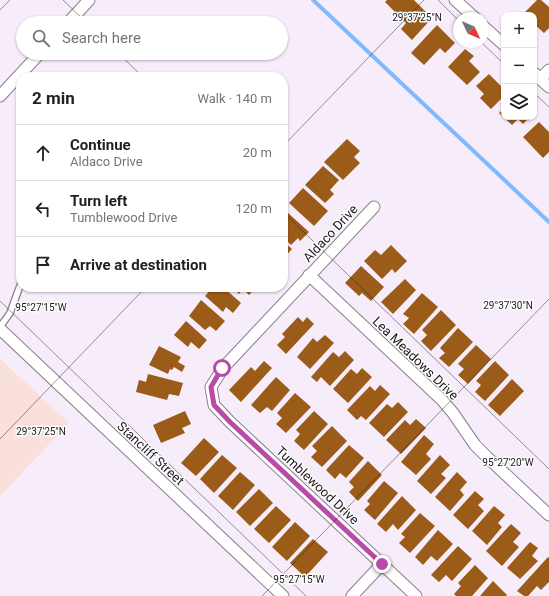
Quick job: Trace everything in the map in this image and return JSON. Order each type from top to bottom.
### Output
[{"type":"street","points":[[74,16],[89,0]]},
{"type":"street","points":[[455,0],[468,12]]},
{"type":"street","points":[[489,31],[501,42]]},
{"type":"street","points":[[22,72],[33,60]]},
{"type":"street","points":[[549,70],[537,76],[549,87]]},
{"type":"street","points":[[0,96],[16,79]]},
{"type":"street","name":"Aldaco Drive","points":[[211,387],[222,368],[374,207]]},
{"type":"street","name":"Lea Meadows Drive","points":[[309,275],[442,400],[475,445],[549,515]]},
{"type":"street","name":"Stancliff Street","points":[[0,328],[283,596]]},
{"type":"street","name":"Tumblewood Drive","points":[[211,387],[214,405],[230,422],[416,596]]},
{"type":"street","points":[[352,596],[382,564]]},
{"type":"lane","points":[[0,328],[10,313],[18,292]]},
{"type":"shaded area","points":[[0,359],[69,423],[0,496]]},
{"type":"building","points":[[387,0],[414,0],[432,18],[412,40],[401,29],[406,23],[385,2]]},
{"type":"building","points":[[537,0],[541,0],[549,7],[549,28],[544,33],[537,27],[537,12],[525,12]]},
{"type":"building","points":[[437,25],[453,41],[453,45],[445,53],[440,48],[424,65],[411,53]]},
{"type":"building","points":[[465,49],[474,56],[469,61],[480,72],[467,85],[448,67]]},
{"type":"building","points":[[489,74],[501,86],[501,99],[491,109],[480,98],[484,94],[476,86]]},
{"type":"building","points":[[507,120],[517,120],[512,125]]},
{"type":"building","points":[[519,120],[527,120],[523,124]]},
{"type":"building","points":[[539,122],[549,132],[549,152],[543,158],[523,137]]},
{"type":"building","points":[[347,139],[360,151],[354,157],[360,163],[343,180],[324,162]]},
{"type":"building","points":[[323,166],[339,180],[330,190],[334,194],[325,203],[305,185]]},
{"type":"building","points":[[303,188],[328,211],[314,226],[289,203]]},
{"type":"building","points":[[288,213],[309,232],[300,241],[298,238],[291,245],[288,242]]},
{"type":"building","points":[[288,245],[292,249],[288,254]]},
{"type":"building","points":[[391,245],[407,261],[395,273],[392,269],[382,279],[364,261],[375,250],[381,255]]},
{"type":"building","points":[[361,266],[384,287],[371,301],[362,293],[359,296],[345,283]]},
{"type":"building","points":[[405,279],[416,290],[393,314],[381,302]]},
{"type":"building","points":[[209,292],[229,292],[241,303],[233,313],[226,307],[223,312],[205,296]]},
{"type":"building","points":[[422,293],[438,307],[414,334],[403,324],[409,318],[403,314]]},
{"type":"building","points":[[201,300],[225,321],[216,331],[210,326],[205,330],[189,316]]},
{"type":"building","points":[[441,310],[456,325],[431,351],[421,341],[427,335],[422,330]]},
{"type":"building","points":[[298,317],[303,322],[307,317],[314,324],[286,354],[277,345],[285,337],[282,334]]},
{"type":"building","points":[[186,321],[207,340],[199,349],[191,342],[188,347],[174,335]]},
{"type":"building","points":[[458,328],[473,342],[449,367],[439,358],[445,353],[440,348]]},
{"type":"building","points":[[325,335],[334,343],[310,369],[297,357],[313,338],[317,342]]},
{"type":"building","points":[[476,345],[491,359],[468,384],[458,375],[464,369],[458,364]]},
{"type":"building","points":[[159,346],[181,357],[178,362],[185,366],[182,372],[174,367],[172,370],[170,369],[168,374],[149,365]]},
{"type":"building","points":[[345,351],[354,360],[330,386],[321,377],[317,382],[311,377],[333,352],[339,357]]},
{"type":"building","points":[[264,361],[272,368],[241,402],[229,390],[251,367],[255,371]]},
{"type":"building","points":[[495,361],[509,375],[485,401],[475,392],[481,385],[476,381]]},
{"type":"building","points":[[362,368],[372,377],[348,403],[333,389],[351,369],[357,374]]},
{"type":"building","points":[[148,374],[183,383],[179,396],[169,394],[167,400],[136,392],[139,380],[146,382]]},
{"type":"building","points":[[276,377],[290,390],[272,411],[267,407],[260,413],[251,405]]},
{"type":"building","points":[[512,379],[524,391],[500,416],[488,405]]},
{"type":"building","points":[[380,385],[390,394],[366,420],[361,416],[357,420],[347,410],[370,386],[375,391]]},
{"type":"building","points":[[295,393],[311,407],[286,433],[276,424],[282,418],[277,413]]},
{"type":"building","points":[[398,402],[408,412],[384,437],[369,423],[387,404],[392,408]]},
{"type":"building","points":[[185,411],[191,424],[182,428],[185,433],[161,443],[153,425]]},
{"type":"building","points":[[314,411],[328,424],[304,450],[294,441],[300,434],[296,430]]},
{"type":"building","points":[[416,419],[426,428],[401,454],[386,440],[405,420],[410,425]]},
{"type":"building","points":[[332,426],[347,441],[322,467],[311,457],[317,451],[312,446]]},
{"type":"building","points":[[424,435],[434,444],[426,454],[431,459],[416,475],[401,462]]},
{"type":"building","points":[[204,438],[219,452],[196,476],[181,463]]},
{"type":"building","points":[[349,445],[364,458],[346,478],[340,473],[335,479],[326,470]]},
{"type":"building","points":[[222,455],[237,468],[214,493],[200,479]]},
{"type":"building","points":[[440,455],[450,465],[441,474],[446,478],[431,494],[417,481]]},
{"type":"building","points":[[368,461],[382,475],[358,501],[349,492],[354,487],[349,482]]},
{"type":"building","points":[[240,472],[255,485],[233,510],[218,496]]},
{"type":"building","points":[[457,472],[467,482],[460,490],[464,495],[450,511],[435,497]]},
{"type":"building","points":[[384,481],[398,493],[375,520],[364,510],[370,504],[367,501]]},
{"type":"building","points":[[259,489],[273,503],[250,526],[236,512]]},
{"type":"building","points":[[475,491],[484,499],[478,505],[484,511],[468,529],[453,515]]},
{"type":"building","points":[[402,496],[416,510],[398,530],[393,524],[386,532],[377,524]]},
{"type":"building","points":[[276,506],[291,520],[269,543],[254,529]]},
{"type":"building","points":[[494,506],[505,515],[498,523],[502,527],[487,545],[472,531]]},
{"type":"building","points":[[420,513],[435,526],[410,553],[399,543],[405,537],[401,534]]},
{"type":"building","points":[[295,522],[310,536],[287,561],[272,547]]},
{"type":"building","points":[[511,524],[521,533],[513,542],[519,547],[502,566],[486,551]]},
{"type":"building","points":[[438,530],[453,544],[437,561],[431,556],[423,565],[415,557]]},
{"type":"building","points":[[313,539],[328,552],[305,577],[290,563]]},
{"type":"building","points":[[530,542],[538,548],[532,556],[538,561],[520,579],[507,568]]},
{"type":"building","points":[[458,546],[472,559],[452,581],[446,575],[439,582],[431,575]]},
{"type":"building","points":[[548,557],[549,582],[541,590],[537,586],[528,596],[524,596],[517,591]]},
{"type":"building","points":[[475,565],[488,578],[472,596],[456,596],[454,594],[461,586],[458,583]]},
{"type":"building","points":[[493,581],[507,595],[480,596]]},
{"type":"waterway","points":[[313,0],[549,222]]},
{"type":"route","points":[[222,368],[211,387],[214,405],[230,422],[382,564]]}]
